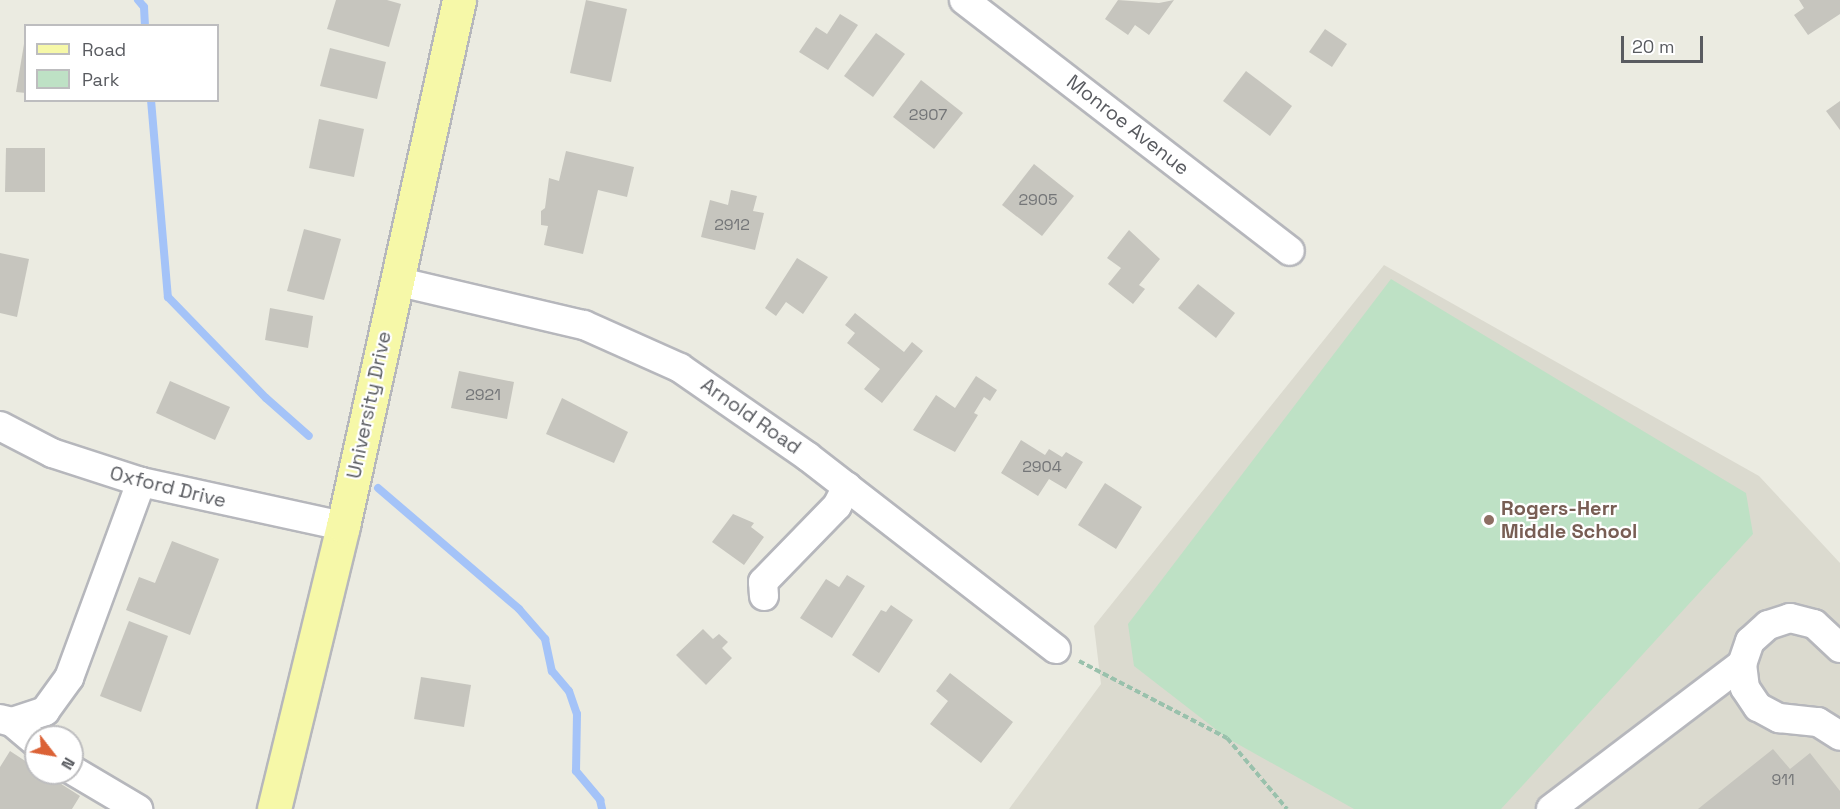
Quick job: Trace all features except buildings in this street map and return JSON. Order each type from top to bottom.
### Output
[{"type":"main road","name":"University Drive","points":[[274,809],[343,526],[459,0]]},
{"type":"street","name":"Monroe Avenue","points":[[964,0],[1290,251]]},
{"type":"street","name":"Arnold Road","points":[[396,281],[584,325],[629,342],[680,368],[747,411],[1056,649]]},
{"type":"street","name":"Oxford Drive","points":[[0,426],[52,453],[141,482],[343,526]]},
{"type":"street","points":[[6,720],[45,711],[69,678],[141,482]]},
{"type":"street","points":[[764,596],[764,582],[837,506],[847,486]]},
{"type":"street","points":[[1840,648],[1814,624],[1790,618],[1768,625],[1750,641],[1742,664],[1745,688],[1758,708],[1779,718],[1818,722],[1840,736]]},
{"type":"street","points":[[1551,809],[1742,664]]},
{"type":"street","points":[[6,720],[24,733]]},
{"type":"street","points":[[84,777],[138,809]]},
{"type":"path","points":[[1056,649],[1227,738],[1287,809]]},
{"type":"shaded area","name":"Rogers-Herr Middle School","points":[[1384,265],[1759,476],[1840,563],[1840,809],[1009,809],[1101,684],[1094,626]]},
{"type":"green space","name":"Rogers-Herr Middle School","points":[[1391,279],[1746,493],[1753,534],[1501,809],[1354,809],[1227,738],[1134,666],[1128,624]]},
{"type":"waterway","points":[[138,0],[144,7],[145,24]]},
{"type":"waterway","points":[[151,102],[168,297],[266,398],[309,436]]},
{"type":"waterway","points":[[378,488],[519,609],[545,639],[552,671],[569,691],[577,714],[576,771],[600,800],[602,809]]},
{"type":"place","name":"Rogers-Herr Middle School","points":[[1489,520]]}]
